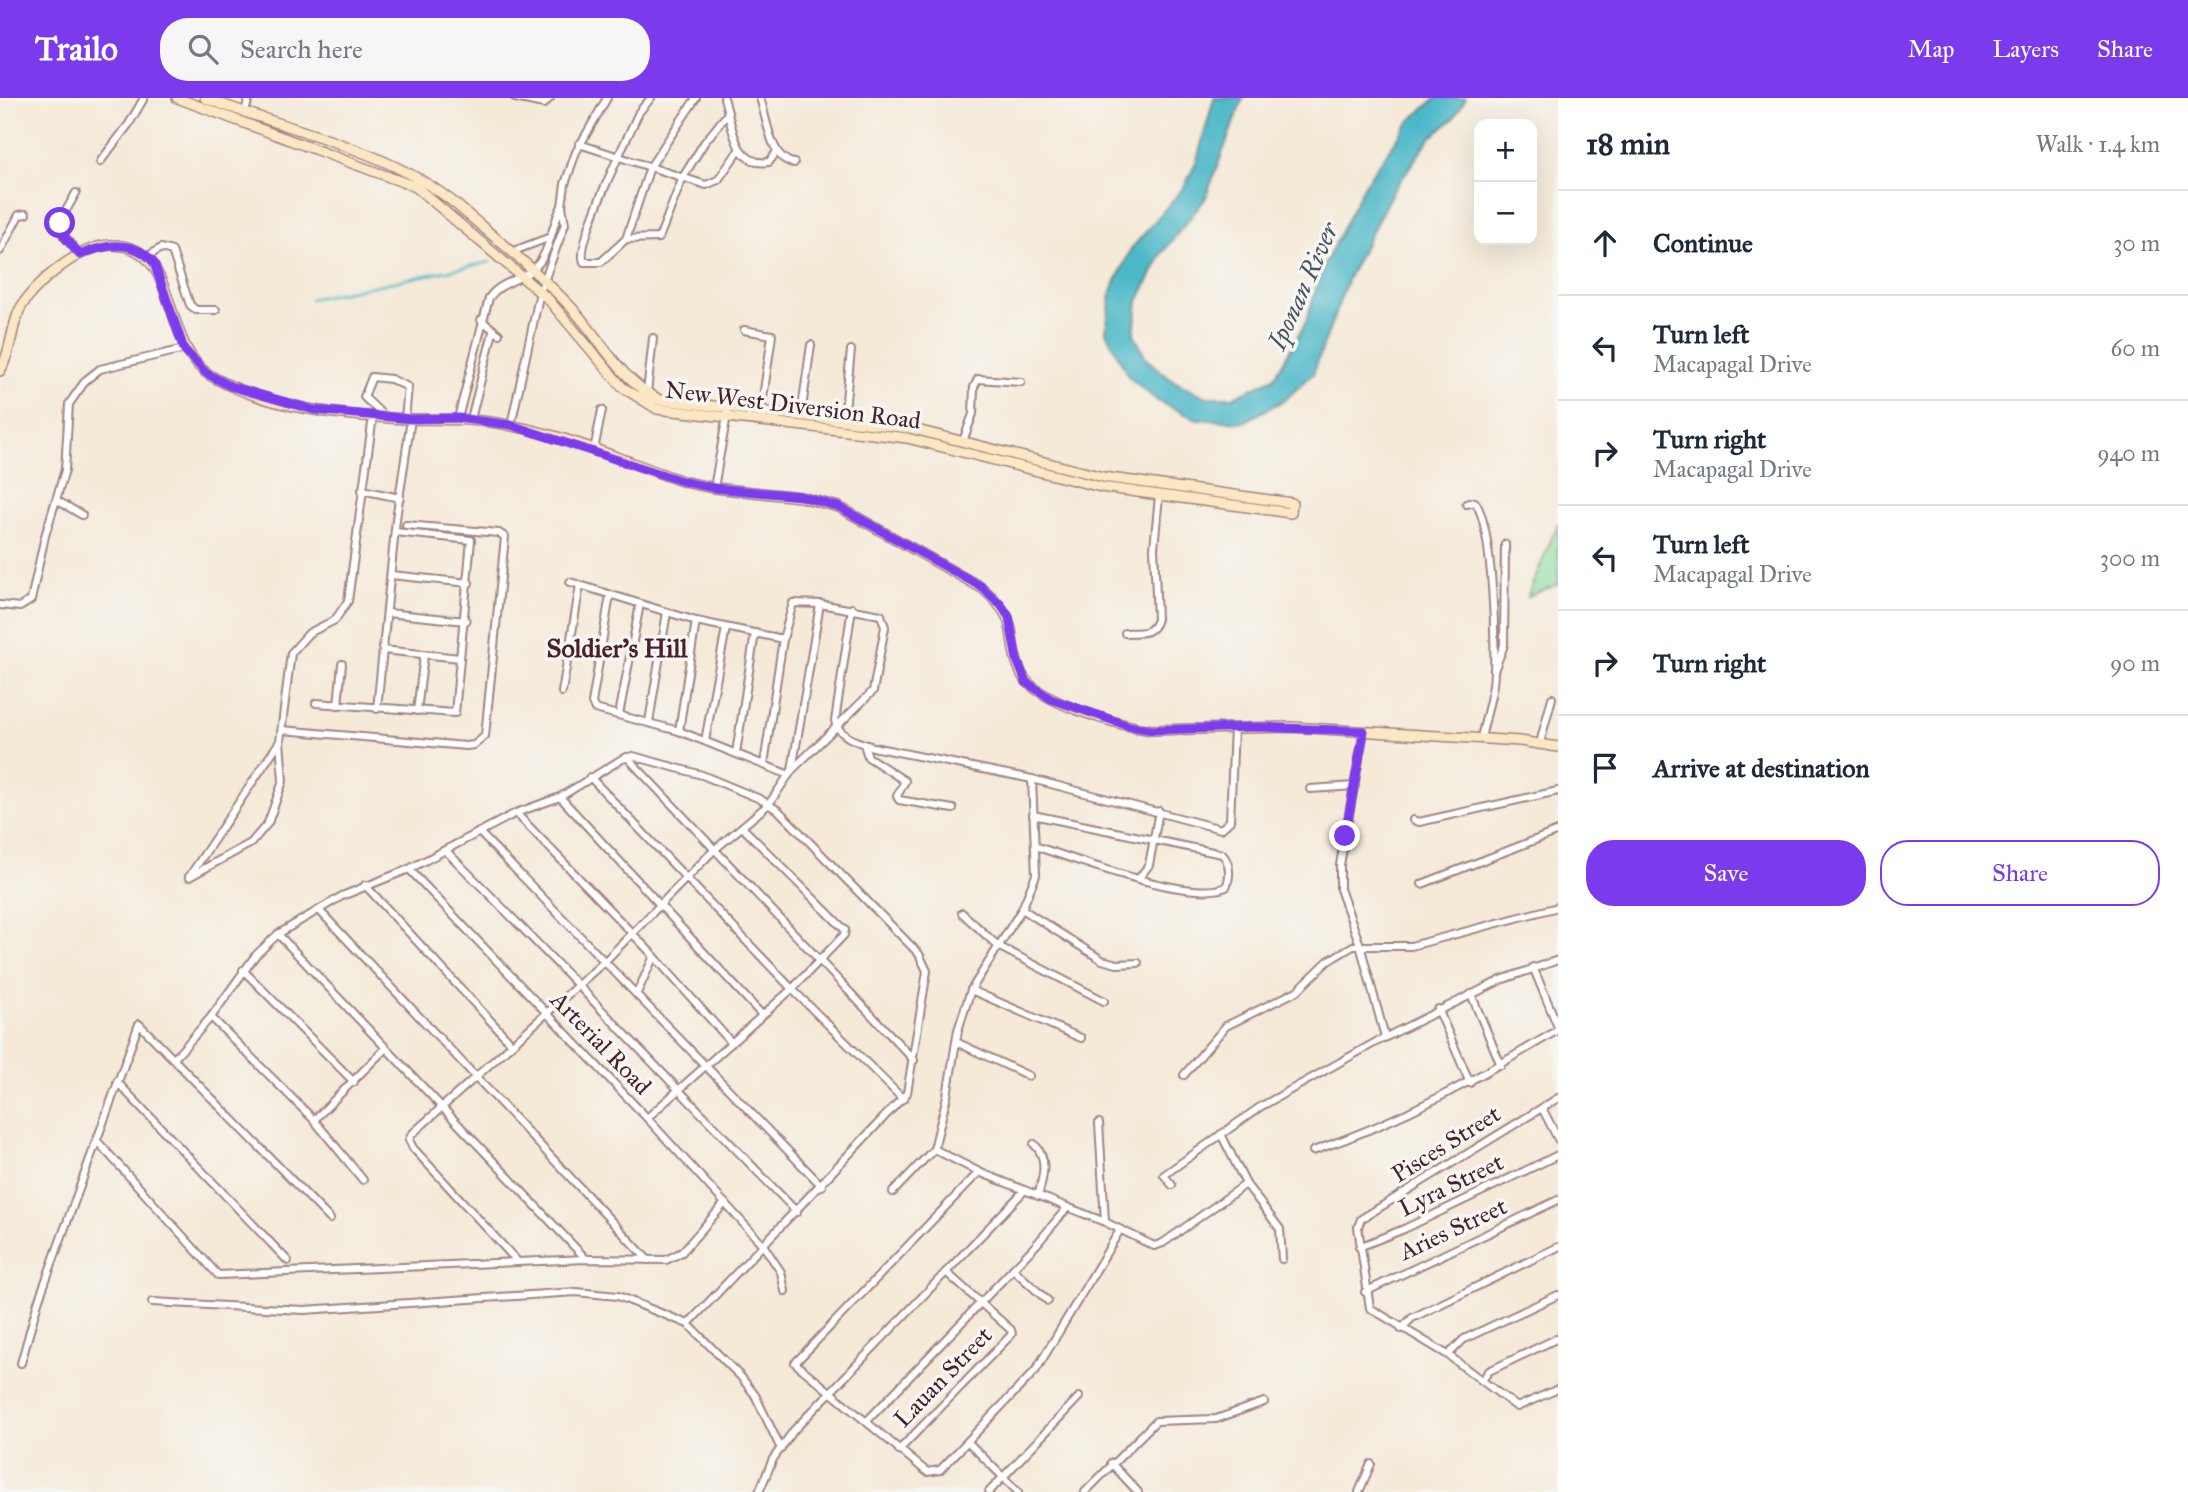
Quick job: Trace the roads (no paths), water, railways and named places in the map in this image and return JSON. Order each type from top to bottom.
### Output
[{"type":"street","points":[[100,162],[129,124],[144,98]]},
{"type":"street","name":"New West Diversion Road","points":[[177,98],[415,187],[527,273],[545,282],[570,306],[629,380],[647,393],[670,402],[727,414],[930,442],[1027,471],[1101,488],[1292,508],[1103,477],[909,428],[761,412],[727,414],[668,412],[633,396],[613,377],[563,313],[540,292],[527,273],[511,252],[425,182],[393,166],[205,98]]},
{"type":"street","points":[[245,112],[249,98]]},
{"type":"street","points":[[515,98],[544,104],[550,98]]},
{"type":"street","points":[[458,418],[481,320],[493,292],[527,273],[541,260],[562,206],[565,184],[579,144],[607,98]]},
{"type":"street","points":[[651,98],[639,112],[593,215],[582,258],[592,264],[601,262],[626,239],[650,167],[695,98]]},
{"type":"street","points":[[724,98],[739,150],[758,164],[772,160],[776,153]]},
{"type":"street","points":[[760,98],[776,153],[782,161],[794,163]]},
{"type":"street","points":[[626,239],[659,239],[683,177],[728,113]]},
{"type":"street","points":[[579,144],[712,184],[739,150]]},
{"type":"street","points":[[76,193],[60,223],[64,236],[80,255]]},
{"type":"street","points":[[511,425],[540,292],[565,223],[562,206]]},
{"type":"street","points":[[0,251],[19,215],[26,214]]},
{"type":"street","points":[[511,252],[548,238]]},
{"type":"street","points":[[0,371],[19,311],[29,295],[80,255],[113,244],[148,256],[154,263],[184,349],[206,373],[245,392],[314,410],[408,419],[458,418],[511,425],[685,482],[714,488],[800,496],[839,507],[982,587],[1009,617],[1017,660],[1026,682],[1051,699],[1139,728],[1234,727],[1364,731],[1481,738],[1558,747]]},
{"type":"street","points":[[546,246],[557,249]]},
{"type":"street","points":[[148,256],[161,248],[172,251],[190,305],[196,310],[216,310]]},
{"type":"street","points":[[471,419],[496,333],[481,320]]},
{"type":"street","points":[[744,330],[772,335],[761,412]]},
{"type":"street","points":[[647,393],[653,338]]},
{"type":"street","points":[[801,415],[811,345]]},
{"type":"street","points":[[0,605],[20,607],[31,600],[45,536],[58,501],[65,470],[69,404],[86,380],[100,369],[125,361],[184,349]]},
{"type":"street","points":[[844,420],[850,349]]},
{"type":"street","points":[[377,709],[408,419],[408,387],[391,379],[372,377],[364,397],[384,417]]},
{"type":"street","points":[[963,441],[973,414],[974,387],[978,379],[1021,382]]},
{"type":"street","points":[[462,396],[475,399]]},
{"type":"street","points":[[594,450],[602,410]]},
{"type":"street","points":[[714,488],[727,414]]},
{"type":"street","points":[[280,741],[190,874],[190,878],[251,843],[268,823],[283,781],[280,741],[286,674],[291,653],[309,633],[335,620],[348,601],[373,416]]},
{"type":"street","points":[[362,491],[400,498]]},
{"type":"street","points":[[1125,633],[1154,629],[1157,619],[1154,548],[1159,496]]},
{"type":"street","points":[[58,501],[82,515]]},
{"type":"street","points":[[1466,504],[1477,504],[1486,529],[1494,671]]},
{"type":"street","points":[[282,730],[466,746],[480,742],[485,736],[505,537],[499,533],[406,525]]},
{"type":"street","points":[[317,703],[455,713],[470,583],[471,540],[395,532]]},
{"type":"street","points":[[1481,738],[1494,671],[1504,645],[1506,544]]},
{"type":"street","points":[[391,575],[470,583]]},
{"type":"street","points":[[570,582],[696,621],[783,639]]},
{"type":"street","points":[[562,692],[580,585]]},
{"type":"street","points":[[610,595],[592,703],[595,709],[679,731],[790,773]]},
{"type":"street","points":[[517,1261],[413,1148],[409,1140],[412,1134],[606,960],[713,852],[769,804],[790,773],[875,687],[885,628],[881,615],[852,608],[793,603],[783,639],[764,764]]},
{"type":"street","points":[[619,715],[640,604]]},
{"type":"street","points":[[790,773],[820,604]]},
{"type":"street","points":[[852,608],[836,707],[837,728],[851,740],[1032,779],[1159,811],[1217,829],[1229,825],[1234,727]]},
{"type":"street","points":[[649,722],[667,612]]},
{"type":"street","points":[[387,613],[466,621]]},
{"type":"street","points":[[679,731],[696,621]]},
{"type":"street","points":[[705,741],[726,628]]},
{"type":"street","points":[[736,753],[755,633]]},
{"type":"street","points":[[383,650],[460,658]]},
{"type":"street","points":[[417,711],[424,655]]},
{"type":"street","points":[[338,705],[342,664]]},
{"type":"street","points":[[1540,743],[1552,698]]},
{"type":"street","points":[[1364,731],[1340,865],[1340,889],[1360,945],[1385,1037]]},
{"type":"street","points":[[864,744],[869,757],[905,781],[897,796],[899,800],[953,809]]},
{"type":"street","points":[[627,757],[713,852],[914,1060]]},
{"type":"street","points":[[174,1059],[211,1017],[243,970],[266,943],[278,934],[365,886],[409,869],[516,813],[560,797],[627,757],[650,758],[702,775],[769,804],[795,824],[925,964],[925,987],[914,1060],[907,1093],[902,1099],[688,1324]]},
{"type":"street","points":[[590,778],[792,989],[902,1099]]},
{"type":"street","points":[[893,1192],[934,1149],[956,1042],[971,990],[1022,909],[1036,875],[1032,779]]},
{"type":"street","points":[[1310,789],[1354,786]]},
{"type":"street","points":[[1413,820],[1419,822],[1470,813],[1558,791]]},
{"type":"street","points":[[560,797],[659,907],[762,1015]]},
{"type":"street","points":[[1139,878],[1149,865],[1159,811]]},
{"type":"street","points":[[516,813],[633,933],[730,1041]]},
{"type":"street","points":[[1033,815],[1222,854],[1228,867],[1228,883],[1217,891],[1139,878],[1035,846]]},
{"type":"street","points":[[647,1118],[730,1041],[792,989],[844,935],[845,930],[741,827]]},
{"type":"street","points":[[1422,884],[1558,831]]},
{"type":"street","points":[[479,832],[606,960],[822,1186]]},
{"type":"street","points":[[445,850],[580,984],[677,1090],[797,1212]]},
{"type":"street","name":"Arterial Road","points":[[409,869],[647,1118],[763,1245],[781,1272],[785,1291]]},
{"type":"street","points":[[365,886],[511,1043]]},
{"type":"street","points":[[1184,1076],[1226,1026],[1297,991],[1328,961],[1360,945],[1410,946],[1558,907]]},
{"type":"street","points":[[1022,909],[1102,960],[1117,964],[1138,962]]},
{"type":"street","points":[[319,910],[648,1260]]},
{"type":"street","points":[[962,913],[998,946],[1104,1001]]},
{"type":"street","points":[[278,934],[586,1259]]},
{"type":"street","points":[[637,993],[654,956]]},
{"type":"street","points":[[1172,1185],[1164,1175],[1260,1107],[1438,1009],[1533,967],[1558,960]]},
{"type":"street","points":[[1313,1151],[1411,1114],[1501,1065],[1558,1028],[1533,967]]},
{"type":"street","points":[[243,970],[354,1082]]},
{"type":"street","points":[[971,990],[1081,1038]]},
{"type":"street","points":[[1471,994],[1501,1065]]},
{"type":"street","points":[[1438,1009],[1470,1083]]},
{"type":"street","points":[[211,1017],[314,1120],[363,1180]]},
{"type":"street","points":[[21,1363],[38,1302],[99,1142],[117,1082],[139,1024],[330,1219]]},
{"type":"street","points":[[956,1042],[1029,1076]]},
{"type":"street","points":[[314,1120],[385,1049]]},
{"type":"street","points":[[117,1082],[288,1261]]},
{"type":"street","name":"Pisces Street","points":[[1359,1247],[1358,1227],[1361,1219],[1558,1098]]},
{"type":"street","points":[[1542,1108],[1558,1139]]},
{"type":"street","points":[[1099,1123],[1105,1222]]},
{"type":"street","points":[[1221,1134],[1246,1184],[1280,1229],[1282,1259]]},
{"type":"street","points":[[99,1142],[213,1273],[218,1275],[517,1261],[648,1260],[676,1257],[725,1203]]},
{"type":"street","points":[[1034,1144],[1042,1154],[1044,1164],[1038,1196]]},
{"type":"street","points":[[934,1149],[979,1172],[1105,1222],[1145,1243],[1158,1245],[1246,1184]]},
{"type":"street","name":"Lyra Street","points":[[1359,1247],[1404,1229],[1558,1155]]},
{"type":"street","points":[[979,1172],[795,1363],[923,1470],[932,1473],[940,1470],[1036,1370],[1120,1230]]},
{"type":"street","points":[[759,1492],[781,1449],[831,1392],[1024,1191]]},
{"type":"street","name":"Aries Street","points":[[1365,1292],[1558,1200]]},
{"type":"street","points":[[867,1421],[982,1303],[1067,1208]]},
{"type":"street","points":[[1359,1247],[1370,1308],[1448,1355],[1517,1407],[1558,1389]]},
{"type":"street","points":[[1401,1329],[1412,1318],[1558,1247]]},
{"type":"street","points":[[1013,1269],[1048,1301]]},
{"type":"street","points":[[946,1272],[982,1303]]},
{"type":"street","points":[[152,1302],[304,1310],[576,1292],[618,1296],[688,1324],[741,1377],[755,1395],[781,1449]]},
{"type":"street","points":[[1448,1355],[1464,1339],[1558,1295]]},
{"type":"street","name":"Lauan Street","points":[[899,1450],[1009,1338],[1011,1330],[982,1303]]},
{"type":"street","points":[[1483,1379],[1489,1371],[1558,1338]]},
{"type":"street","points":[[989,1492],[1079,1397]]},
{"type":"street","points":[[1085,1492],[1111,1462],[1156,1421],[1216,1419],[1264,1402]]},
{"type":"street","points":[[968,1441],[1018,1492]]},
{"type":"street","points":[[1111,1462],[1138,1492]]},
{"type":"street","points":[[1359,1492],[1371,1464]]},
{"type":"water","points":[[1214,98],[1243,98],[1205,199],[1162,253],[1138,301],[1134,334],[1146,359],[1173,381],[1206,397],[1234,397],[1274,378],[1306,322],[1322,269],[1366,182],[1410,121],[1436,98],[1466,98],[1453,119],[1430,138],[1391,194],[1348,278],[1313,374],[1286,399],[1244,422],[1196,419],[1159,402],[1129,377],[1106,332],[1111,292],[1131,249],[1185,186],[1197,160]]},
{"type":"waterway","points":[[310,299],[490,262]]},
{"type":"district","name":"Soldier's Hill","points":[[617,648]]},
{"type":"water label","name":"Iponan River","points":[[1303,286]]}]
